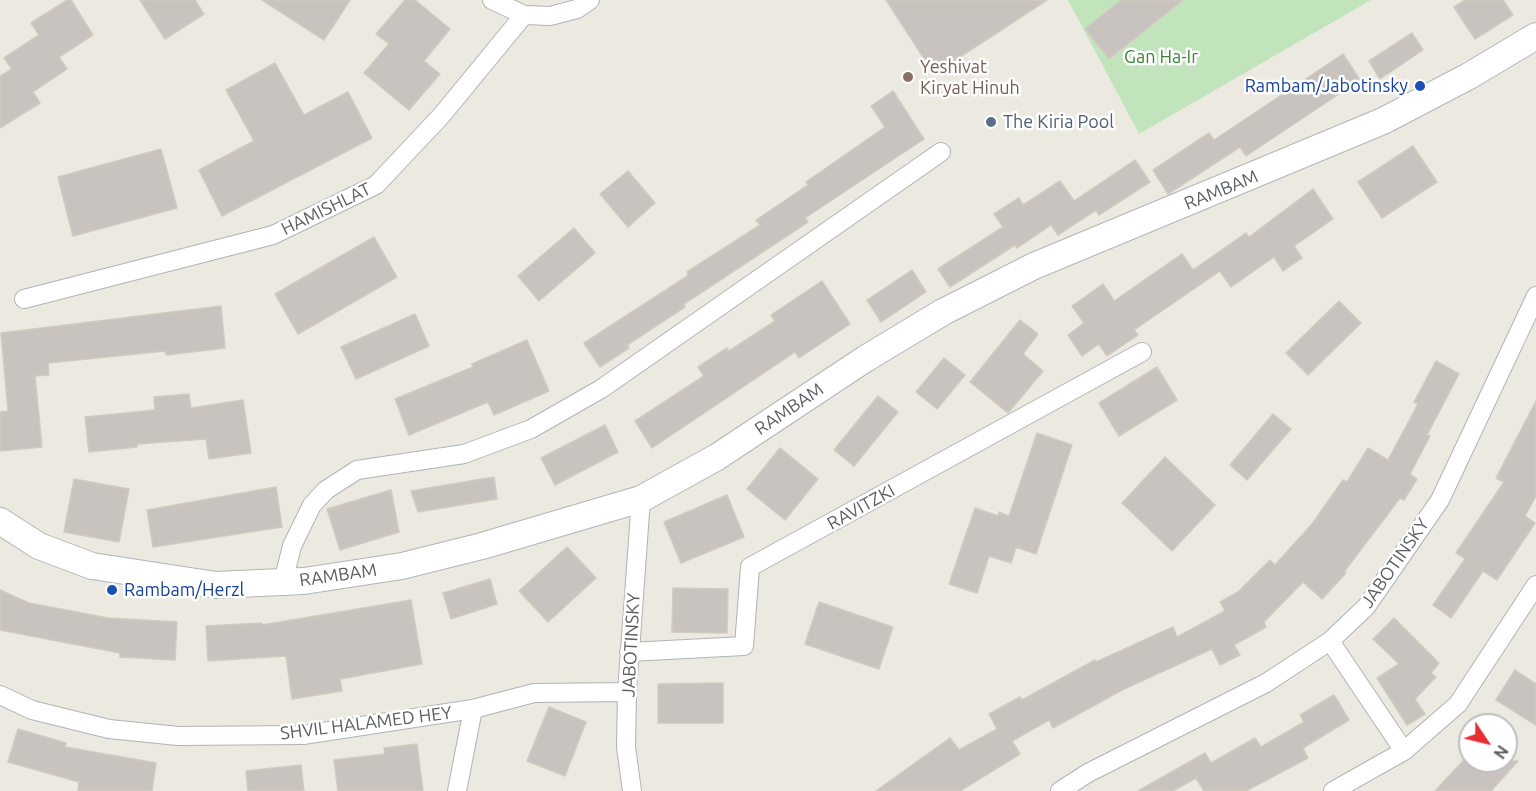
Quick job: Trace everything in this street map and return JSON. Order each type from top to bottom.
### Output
[{"type":"street","points":[[492,0],[524,15],[550,16],[577,9],[590,0]]},
{"type":"street","name":"HAMISHLAT","points":[[24,299],[273,236],[376,185],[441,116],[524,15]]},
{"type":"street","name":"RAMBAM","points":[[0,521],[39,546],[92,566],[216,585],[283,582],[402,566],[482,546],[641,499],[717,457],[865,359],[953,307],[1034,266],[1383,121],[1469,76],[1536,36]]},
{"type":"street","points":[[283,582],[292,546],[312,505],[326,490],[357,470],[464,454],[531,429],[601,389],[940,152]]},
{"type":"street","name":"JABOTINSKY","points":[[1060,791],[1089,773],[1266,683],[1330,641],[1366,607],[1440,500],[1536,296]]},
{"type":"street","name":"RAVITZKI","points":[[629,652],[744,646],[750,567],[1142,352]]},
{"type":"street","name":"JABOTINSKY","points":[[632,791],[626,747],[627,692],[641,499]]},
{"type":"street","points":[[1333,791],[1404,751],[1458,704],[1536,585]]},
{"type":"street","points":[[1330,641],[1404,751]]},
{"type":"street","name":"SHVIL HALAMED HEY","points":[[0,695],[32,710],[109,729],[178,736],[303,735],[473,709],[534,693],[627,692]]},
{"type":"street","points":[[457,791],[473,709]]},
{"type":"green space","name":"Gan Ha-Ir","points":[[1068,0],[1371,0],[1139,134]]},
{"type":"building","points":[[67,0],[71,0],[93,35],[59,57],[67,69],[33,92],[40,103],[0,128],[0,76],[12,69],[4,58],[39,35],[31,23]]},
{"type":"building","points":[[140,0],[195,0],[204,14],[165,39]]},
{"type":"building","points":[[262,0],[350,0],[324,40]]},
{"type":"building","points":[[405,0],[415,0],[450,29],[424,61],[440,74],[409,110],[364,73],[389,44],[376,34]]},
{"type":"building","points":[[886,0],[1047,0],[934,74]]},
{"type":"building","points":[[1121,0],[1183,0],[1109,59],[1085,29]]},
{"type":"building","points":[[1465,0],[1503,0],[1513,15],[1475,39],[1454,7]]},
{"type":"building","points":[[1412,33],[1423,50],[1380,79],[1369,61]]},
{"type":"building","points":[[1343,54],[1360,80],[1246,156],[1240,147],[1168,194],[1153,170],[1209,133],[1214,140]]},
{"type":"building","points":[[275,63],[304,115],[348,92],[372,138],[222,216],[199,170],[254,141],[226,90]]},
{"type":"building","points":[[893,91],[924,139],[805,218],[808,222],[684,304],[685,307],[627,345],[629,348],[600,367],[584,343],[689,275],[687,272],[760,225],[756,220],[808,185],[806,182],[885,127],[871,106]]},
{"type":"building","points":[[1413,146],[1437,182],[1382,218],[1358,182]]},
{"type":"building","points":[[161,149],[177,208],[73,236],[58,177]]},
{"type":"building","points":[[1135,160],[1150,182],[1099,215],[1096,210],[1058,235],[1051,225],[1017,248],[1015,245],[950,287],[938,269],[1003,227],[994,214],[1019,198],[1023,205],[1060,181],[1074,201]]},
{"type":"building","points":[[628,171],[655,203],[628,227],[600,194]]},
{"type":"building","points":[[1313,189],[1333,219],[1294,246],[1302,258],[1283,271],[1274,257],[1231,287],[1220,271],[1134,330],[1138,335],[1107,356],[1099,344],[1082,356],[1068,335],[1084,323],[1072,306],[1103,284],[1114,301],[1182,254],[1193,270],[1246,233],[1249,237]]},
{"type":"building","points":[[574,228],[595,253],[539,301],[518,276]]},
{"type":"building","points":[[374,237],[397,277],[298,334],[275,294]]},
{"type":"building","points":[[912,270],[926,292],[881,322],[867,300]]},
{"type":"building","points":[[822,281],[850,324],[799,358],[795,352],[652,448],[635,421],[704,376],[698,367],[727,348],[729,351],[775,321],[771,315]]},
{"type":"building","points":[[1339,301],[1361,323],[1308,375],[1286,353]]},
{"type":"building","points":[[221,306],[225,348],[166,355],[165,351],[48,363],[49,375],[35,376],[42,447],[0,451],[0,412],[8,411],[1,333]]},
{"type":"building","points":[[415,314],[429,346],[356,379],[341,347]]},
{"type":"building","points":[[1020,320],[1038,334],[1023,354],[1043,371],[1008,413],[970,382]]},
{"type":"building","points":[[527,340],[549,391],[494,415],[488,402],[409,435],[395,399],[473,367],[472,364]]},
{"type":"building","points":[[944,358],[965,375],[937,409],[916,392]]},
{"type":"building","points":[[1436,361],[1459,374],[1427,435],[1430,436],[1410,474],[1417,479],[1404,500],[1400,498],[1344,572],[1346,573],[1322,599],[1303,582],[1264,622],[1266,627],[1234,645],[1240,655],[1220,665],[1212,649],[1124,689],[1053,728],[1049,720],[1012,741],[1020,754],[960,791],[876,791],[950,738],[959,750],[997,729],[989,714],[1020,697],[1022,700],[1095,660],[1096,662],[1173,627],[1177,637],[1225,611],[1220,602],[1238,592],[1270,560],[1275,565],[1312,524],[1343,480],[1347,482],[1368,448],[1388,460],[1418,404],[1414,402]]},
{"type":"building","points":[[1157,367],[1177,400],[1119,436],[1099,403]]},
{"type":"building","points":[[189,394],[191,408],[243,400],[251,453],[209,459],[206,439],[137,444],[137,447],[89,452],[85,417],[155,410],[154,397]]},
{"type":"building","points":[[878,396],[898,412],[854,466],[834,450]]},
{"type":"building","points":[[1536,401],[1536,496],[1525,516],[1535,523],[1497,580],[1483,571],[1451,618],[1433,605],[1465,559],[1456,553],[1504,482],[1496,478]]},
{"type":"building","points":[[1273,414],[1291,429],[1247,480],[1230,465]]},
{"type":"building","points":[[605,425],[618,452],[555,485],[541,458]]},
{"type":"building","points":[[1037,433],[1072,445],[1036,554],[1016,547],[1011,563],[989,556],[977,593],[949,584],[975,508],[998,516],[999,512],[1009,516]]},
{"type":"building","points":[[780,448],[818,479],[785,520],[747,489]]},
{"type":"building","points":[[1165,457],[1215,505],[1172,551],[1122,503]]},
{"type":"building","points":[[494,477],[497,499],[418,512],[411,491]]},
{"type":"building","points":[[74,479],[129,489],[119,542],[64,532]]},
{"type":"building","points":[[276,487],[282,527],[153,547],[147,510]]},
{"type":"building","points":[[391,490],[399,532],[340,550],[327,509]]},
{"type":"building","points":[[727,495],[744,537],[681,563],[664,522]]},
{"type":"building","points":[[567,547],[596,578],[548,622],[519,591]]},
{"type":"building","points":[[490,579],[497,604],[451,619],[443,593]]},
{"type":"building","points":[[673,588],[728,589],[727,633],[672,632]]},
{"type":"building","points":[[0,590],[29,603],[108,618],[177,622],[175,660],[120,657],[120,653],[0,630]]},
{"type":"building","points":[[411,600],[422,664],[340,679],[342,691],[292,699],[286,656],[208,661],[206,626],[262,623],[262,625]]},
{"type":"building","points":[[819,602],[893,627],[879,669],[805,644]]},
{"type":"building","points":[[1394,618],[1439,663],[1431,673],[1436,677],[1415,699],[1425,714],[1407,725],[1377,678],[1399,664],[1373,639]]},
{"type":"building","points":[[1515,670],[1536,684],[1536,725],[1518,713],[1496,700]]},
{"type":"building","points":[[723,683],[723,723],[658,723],[658,684]]},
{"type":"building","points":[[1334,695],[1349,720],[1303,748],[1308,758],[1246,791],[1204,791],[1196,778],[1173,791],[1138,791],[1205,753],[1211,763],[1255,738],[1261,747],[1304,722],[1300,715]]},
{"type":"building","points":[[549,707],[586,722],[565,776],[527,761]]},
{"type":"building","points":[[18,729],[66,743],[65,747],[156,763],[152,791],[78,791],[79,782],[8,762]]},
{"type":"building","points":[[417,744],[423,791],[338,791],[334,760],[385,754],[384,748]]},
{"type":"building","points":[[301,765],[304,791],[248,791],[246,771]]},
{"type":"building","points":[[1458,766],[1458,773],[1507,773],[1491,791],[1435,791]]},
{"type":"place","name":"Yeshivat Kiryat Hinuh","points":[[908,77]]},
{"type":"place","name":"Rambam/Jabotinsky","points":[[1420,86]]},
{"type":"place","name":"The Kiria Pool","points":[[991,122]]},
{"type":"place","name":"Rambam/Herzl","points":[[112,590]]}]
